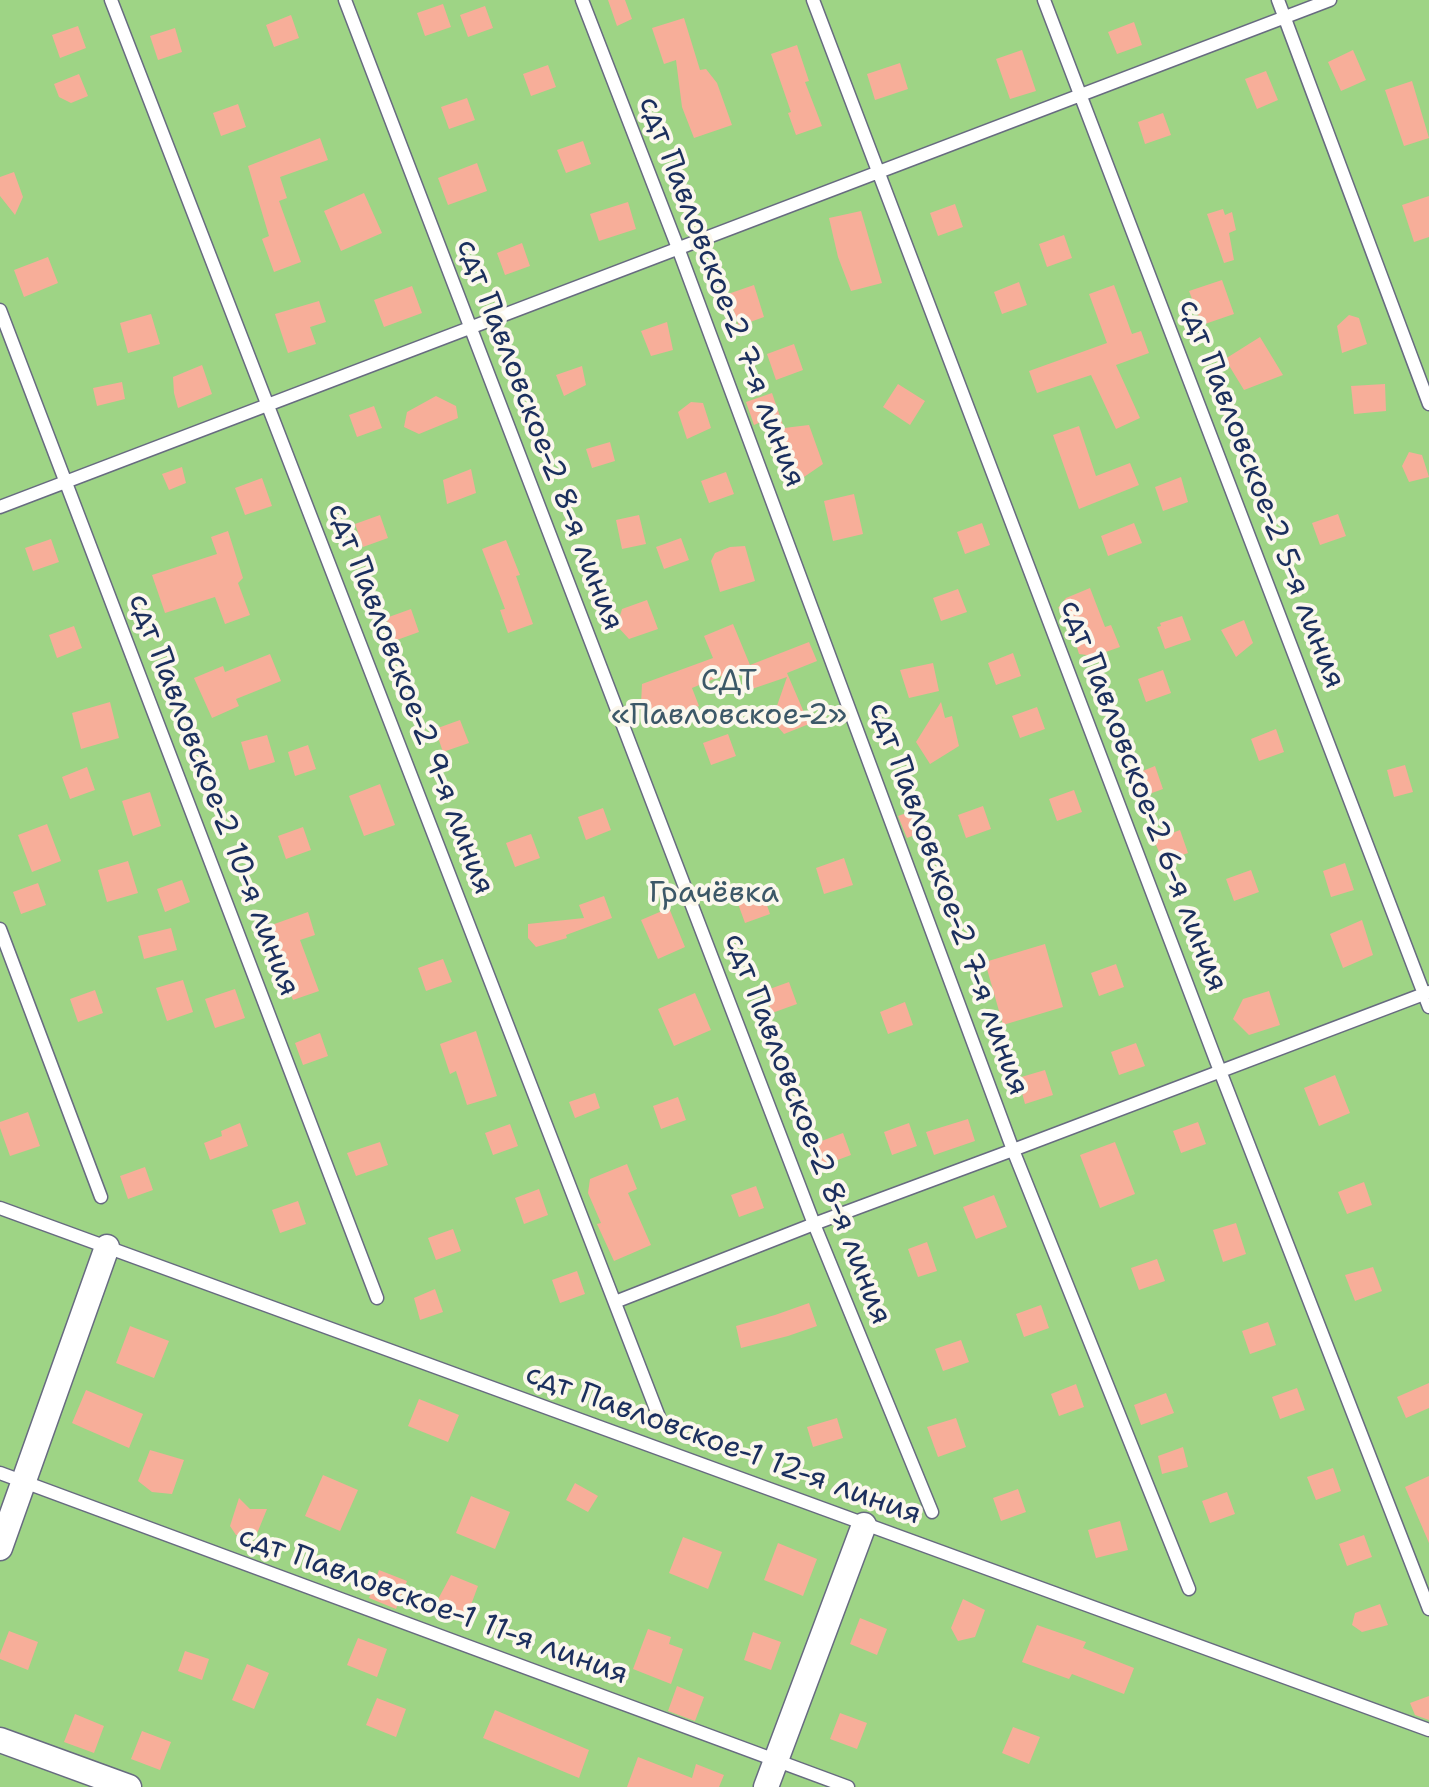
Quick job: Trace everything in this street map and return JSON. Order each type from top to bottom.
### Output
[{"type":"street","points":[[0,1548],[107,1247]]},
{"type":"street","points":[[766,1787],[864,1525]]},
{"type":"street","points":[[0,1740],[129,1787]]},
{"type":"lane","name":"сдт Павловское-2 9-я линия","points":[[111,0],[659,1417]]},
{"type":"lane","name":"сдт Павловское-2 8-я линия","points":[[345,0],[814,1224],[932,1512]]},
{"type":"lane","name":"сдт Павловское-2 7-я линия","points":[[582,0],[678,248],[1013,1150],[1189,1589]]},
{"type":"lane","name":"сдт Павловское-2 6-я линия","points":[[813,0],[1220,1071],[1429,1609]]},
{"type":"lane","name":"сдт Павловское-2 5-я линия","points":[[1044,0],[1427,998]]},
{"type":"lane","points":[[1278,0],[1429,404]]},
{"type":"lane","points":[[0,507],[1330,0]]},
{"type":"lane","name":"сдт Павловское-2 10-я линия","points":[[0,310],[377,1298]]},
{"type":"lane","points":[[0,929],[101,1197]]},
{"type":"lane","points":[[615,1302],[1220,1071],[1427,998]]},
{"type":"lane","name":"сдт Павловское-1 12-я линия","points":[[0,1208],[1429,1730]]},
{"type":"lane","name":"сдт Павловское-1 11-я линия","points":[[0,1473],[848,1787]]},
{"type":"green space","name":"Грачёвка","points":[[0,0],[1429,0],[1429,1787],[0,1787]]},
{"type":"building","points":[[608,0],[625,0],[632,19],[617,26]]},
{"type":"building","points":[[443,4],[451,27],[425,36],[417,13]]},
{"type":"building","points":[[485,6],[493,28],[468,37],[460,15]]},
{"type":"building","points":[[291,15],[299,38],[274,47],[266,25]]},
{"type":"building","points":[[684,18],[700,70],[706,69],[717,83],[732,125],[694,138],[682,107],[676,60],[664,64],[652,28]]},
{"type":"building","points":[[1134,22],[1142,45],[1117,54],[1108,32]]},
{"type":"building","points":[[78,26],[86,48],[60,58],[52,35]]},
{"type":"building","points":[[175,28],[182,52],[158,60],[150,36]]},
{"type":"building","points":[[797,45],[809,81],[805,82],[822,126],[796,135],[771,54]]},
{"type":"building","points":[[1022,50],[1036,91],[1010,99],[996,59]]},
{"type":"building","points":[[1353,50],[1366,80],[1341,91],[1328,62]]},
{"type":"building","points":[[900,63],[908,89],[875,100],[867,74]]},
{"type":"building","points":[[548,65],[556,87],[531,96],[523,74]]},
{"type":"building","points":[[1266,71],[1278,100],[1257,109],[1245,79]]},
{"type":"building","points":[[79,74],[88,96],[71,103],[59,97],[54,84]]},
{"type":"building","points":[[1412,81],[1429,138],[1404,146],[1385,90]]},
{"type":"building","points":[[467,98],[475,120],[449,129],[441,107]]},
{"type":"building","points":[[238,104],[246,127],[221,136],[213,113]]},
{"type":"building","points":[[1163,113],[1171,135],[1145,144],[1138,122]]},
{"type":"building","points":[[320,138],[328,160],[280,177],[287,198],[279,201],[301,262],[274,272],[262,239],[269,236],[248,166]]},
{"type":"building","points":[[583,141],[591,164],[566,173],[557,150]]},
{"type":"building","points":[[477,163],[487,191],[448,205],[438,178]]},
{"type":"building","points":[[14,172],[23,197],[15,215],[0,196],[0,177]]},
{"type":"building","points":[[364,193],[382,233],[341,251],[324,211]]},
{"type":"building","points":[[1429,196],[1429,237],[1414,242],[1402,205]]},
{"type":"building","points":[[628,202],[636,229],[599,241],[590,214]]},
{"type":"building","points":[[955,204],[963,227],[938,236],[930,213]]},
{"type":"building","points":[[1223,209],[1225,215],[1232,212],[1236,230],[1229,233],[1234,260],[1224,263],[1207,214]]},
{"type":"building","points":[[861,211],[882,283],[851,291],[838,257],[829,218]]},
{"type":"building","points":[[1064,235],[1072,258],[1047,267],[1039,244]]},
{"type":"building","points":[[522,243],[530,266],[505,275],[497,253]]},
{"type":"building","points":[[48,257],[58,283],[24,297],[14,270]]},
{"type":"building","points":[[1222,280],[1234,314],[1202,325],[1189,291]]},
{"type":"building","points":[[1019,282],[1027,305],[1002,314],[994,292]]},
{"type":"building","points":[[754,285],[764,317],[739,326],[728,294]]},
{"type":"building","points":[[1114,285],[1132,334],[1141,331],[1149,353],[1116,365],[1140,418],[1116,429],[1091,375],[1037,393],[1029,371],[1107,343],[1089,294]]},
{"type":"building","points":[[412,286],[422,313],[384,327],[374,300]]},
{"type":"building","points":[[319,301],[326,322],[310,327],[316,344],[288,353],[275,314]]},
{"type":"building","points":[[151,314],[160,344],[128,353],[120,323]]},
{"type":"building","points":[[1349,315],[1359,318],[1367,344],[1342,353],[1337,326]]},
{"type":"building","points":[[667,322],[673,350],[651,356],[641,331]]},
{"type":"building","points":[[1260,337],[1283,375],[1244,390],[1225,359]]},
{"type":"building","points":[[794,344],[803,370],[776,380],[767,354]]},
{"type":"building","points":[[202,365],[212,394],[178,408],[173,377]]},
{"type":"building","points":[[582,366],[586,385],[564,396],[556,375]]},
{"type":"building","points":[[122,382],[125,399],[97,406],[93,388]]},
{"type":"building","points":[[898,384],[925,401],[910,425],[883,407]]},
{"type":"building","points":[[1385,384],[1386,411],[1354,414],[1351,386]]},
{"type":"building","points":[[772,393],[784,428],[809,425],[823,464],[787,484],[761,422],[754,425],[746,402]]},
{"type":"building","points":[[436,396],[456,406],[458,418],[419,434],[404,427],[407,412]]},
{"type":"building","points":[[691,402],[703,403],[711,428],[687,439],[678,412]]},
{"type":"building","points":[[374,406],[382,428],[357,437],[349,415]]},
{"type":"building","points":[[1079,426],[1096,476],[1130,463],[1139,485],[1079,509],[1053,435]]},
{"type":"building","points":[[610,442],[615,461],[592,468],[586,449]]},
{"type":"building","points":[[1409,452],[1422,455],[1429,477],[1409,482],[1402,466]]},
{"type":"building","points":[[182,467],[186,483],[169,490],[162,474]]},
{"type":"building","points":[[471,469],[476,493],[447,504],[443,480]]},
{"type":"building","points":[[726,472],[734,494],[709,503],[701,481]]},
{"type":"building","points":[[1181,477],[1188,502],[1163,511],[1155,487]]},
{"type":"building","points":[[262,478],[272,506],[245,515],[235,488]]},
{"type":"building","points":[[854,494],[863,534],[833,541],[824,501]]},
{"type":"building","points":[[1338,514],[1346,536],[1320,545],[1312,523]]},
{"type":"building","points":[[380,515],[388,538],[363,547],[355,524]]},
{"type":"building","points":[[639,515],[646,544],[622,549],[616,520]]},
{"type":"building","points":[[982,523],[990,545],[965,554],[957,532]]},
{"type":"building","points":[[1134,523],[1142,543],[1108,556],[1101,536]]},
{"type":"building","points":[[228,531],[243,578],[238,583],[250,615],[225,624],[215,597],[165,613],[152,575],[217,554],[211,537]]},
{"type":"building","points":[[681,538],[689,560],[664,569],[656,547]]},
{"type":"building","points":[[51,539],[59,562],[33,571],[25,548]]},
{"type":"building","points":[[506,540],[520,575],[516,576],[533,624],[508,633],[500,610],[505,609],[482,549]]},
{"type":"building","points":[[745,546],[755,581],[720,592],[711,561],[715,553],[730,547]]},
{"type":"building","points":[[1090,588],[1105,627],[1111,625],[1120,647],[1094,656],[1079,654],[1076,644],[1089,631],[1058,608],[1066,598]]},
{"type":"building","points":[[958,589],[967,612],[941,621],[933,598]]},
{"type":"building","points":[[647,600],[658,629],[629,639],[617,626],[622,609]]},
{"type":"building","points":[[411,609],[419,632],[394,641],[386,618]]},
{"type":"building","points":[[1182,616],[1191,640],[1165,649],[1157,627],[1161,626],[1160,623]]},
{"type":"building","points":[[1244,620],[1253,643],[1236,657],[1221,630]]},
{"type":"building","points":[[733,624],[750,665],[809,642],[817,661],[787,673],[809,724],[784,734],[772,720],[787,677],[749,690],[741,668],[692,688],[699,706],[649,725],[641,704],[642,684],[713,658],[704,636]]},
{"type":"building","points":[[74,626],[82,648],[57,658],[49,635]]},
{"type":"building","points":[[1013,653],[1021,676],[996,685],[988,663]]},
{"type":"building","points":[[270,654],[281,681],[236,699],[239,706],[212,718],[194,678],[223,666],[225,672]]},
{"type":"building","points":[[933,663],[939,691],[909,698],[900,670]]},
{"type":"building","points":[[1163,670],[1171,693],[1146,702],[1138,679]]},
{"type":"building","points":[[110,702],[119,738],[81,749],[72,713]]},
{"type":"building","points":[[941,702],[945,718],[952,716],[959,746],[930,764],[916,742]]},
{"type":"building","points":[[1037,707],[1045,729],[1020,738],[1012,716]]},
{"type":"building","points":[[460,720],[469,743],[443,752],[435,729]]},
{"type":"building","points":[[1276,729],[1284,752],[1259,761],[1251,739]]},
{"type":"building","points":[[728,734],[736,756],[711,765],[703,743]]},
{"type":"building","points":[[267,735],[275,762],[249,770],[241,742]]},
{"type":"building","points":[[308,745],[316,769],[295,776],[288,752]]},
{"type":"building","points":[[1405,765],[1413,792],[1394,797],[1387,770]]},
{"type":"building","points":[[1155,766],[1163,789],[1138,798],[1130,776]]},
{"type":"building","points":[[87,767],[95,790],[70,799],[62,777]]},
{"type":"building","points":[[380,784],[395,825],[364,836],[349,796]]},
{"type":"building","points":[[1074,790],[1082,812],[1057,821],[1049,799]]},
{"type":"building","points":[[150,792],[161,826],[133,836],[122,801]]},
{"type":"building","points":[[983,806],[991,829],[966,838],[958,815]]},
{"type":"building","points":[[603,808],[611,830],[586,840],[578,817]]},
{"type":"building","points":[[917,809],[925,831],[907,838],[898,816]]},
{"type":"building","points":[[47,824],[61,861],[32,872],[18,835]]},
{"type":"building","points":[[303,827],[311,850],[286,859],[278,836]]},
{"type":"building","points":[[1180,830],[1188,853],[1163,862],[1154,840]]},
{"type":"building","points":[[531,834],[540,858],[515,867],[506,843]]},
{"type":"building","points":[[844,858],[853,885],[824,894],[816,868]]},
{"type":"building","points":[[128,861],[138,893],[107,902],[98,870]]},
{"type":"building","points":[[1345,863],[1354,890],[1331,897],[1323,871]]},
{"type":"building","points":[[1251,870],[1259,892],[1234,901],[1226,879]]},
{"type":"building","points":[[182,880],[190,902],[165,912],[157,889]]},
{"type":"building","points":[[38,883],[46,905],[21,914],[13,892]]},
{"type":"building","points":[[762,891],[770,914],[745,923],[737,901]]},
{"type":"building","points":[[604,896],[612,918],[566,935],[567,938],[536,947],[528,938],[528,924],[584,918],[579,905]]},
{"type":"building","points":[[669,908],[685,947],[658,959],[641,920]]},
{"type":"building","points":[[308,912],[315,935],[300,940],[319,991],[293,1000],[266,927]]},
{"type":"building","points":[[1362,920],[1373,955],[1343,968],[1330,934]]},
{"type":"building","points":[[171,928],[177,950],[144,959],[138,936]]},
{"type":"building","points":[[1045,944],[1063,1007],[1003,1025],[985,962]]},
{"type":"building","points":[[443,959],[452,982],[426,991],[418,968]]},
{"type":"building","points":[[1116,964],[1124,987],[1099,996],[1091,973]]},
{"type":"building","points":[[183,980],[193,1012],[167,1021],[156,988]]},
{"type":"building","points":[[789,982],[797,1004],[772,1013],[764,991]]},
{"type":"building","points":[[235,989],[245,1018],[215,1028],[205,999]]},
{"type":"building","points":[[95,990],[103,1013],[78,1022],[70,999]]},
{"type":"building","points":[[1269,991],[1280,1025],[1249,1035],[1233,1019],[1243,999]]},
{"type":"building","points":[[695,993],[711,1030],[674,1046],[658,1009]]},
{"type":"building","points":[[905,1002],[913,1025],[888,1034],[880,1012]]},
{"type":"building","points":[[476,1031],[497,1096],[467,1105],[456,1071],[450,1074],[440,1044]]},
{"type":"building","points":[[320,1033],[328,1056],[303,1065],[295,1043]]},
{"type":"building","points":[[1136,1043],[1145,1066],[1119,1075],[1111,1052]]},
{"type":"building","points":[[1045,1070],[1053,1095],[1025,1104],[1018,1078]]},
{"type":"building","points":[[1335,1075],[1350,1113],[1319,1126],[1304,1088]]},
{"type":"building","points":[[595,1093],[600,1108],[575,1118],[569,1102]]},
{"type":"building","points":[[678,1097],[686,1120],[661,1129],[653,1106]]},
{"type":"building","points":[[28,1112],[40,1146],[10,1156],[0,1122]]},
{"type":"building","points":[[968,1119],[975,1141],[934,1155],[926,1132]]},
{"type":"building","points":[[1198,1122],[1206,1144],[1181,1153],[1173,1131]]},
{"type":"building","points":[[240,1123],[248,1146],[210,1160],[204,1143],[222,1136],[221,1131]]},
{"type":"building","points":[[909,1123],[917,1146],[892,1155],[884,1132]]},
{"type":"building","points":[[510,1124],[518,1146],[493,1155],[485,1133]]},
{"type":"building","points":[[843,1133],[851,1155],[816,1168],[808,1146]]},
{"type":"building","points":[[380,1142],[388,1165],[356,1176],[347,1153]]},
{"type":"building","points":[[1115,1142],[1135,1194],[1100,1208],[1080,1155]]},
{"type":"building","points":[[627,1164],[637,1189],[628,1193],[651,1245],[614,1261],[597,1224],[601,1223],[588,1193],[590,1179]]},
{"type":"building","points":[[145,1167],[153,1190],[128,1199],[120,1176]]},
{"type":"building","points":[[1364,1182],[1372,1205],[1347,1214],[1338,1192]]},
{"type":"building","points":[[756,1186],[764,1208],[739,1217],[731,1195]]},
{"type":"building","points":[[539,1189],[548,1215],[524,1224],[515,1198]]},
{"type":"building","points":[[994,1195],[1007,1227],[976,1239],[963,1207]]},
{"type":"building","points":[[298,1201],[306,1224],[280,1233],[272,1210]]},
{"type":"building","points":[[1236,1223],[1246,1254],[1223,1262],[1213,1230]]},
{"type":"building","points":[[453,1229],[461,1251],[436,1260],[428,1238]]},
{"type":"building","points":[[927,1242],[937,1271],[918,1277],[908,1249]]},
{"type":"building","points":[[1157,1259],[1165,1281],[1139,1290],[1131,1268]]},
{"type":"building","points":[[1373,1267],[1382,1291],[1355,1301],[1345,1275]]},
{"type":"building","points":[[577,1271],[585,1294],[560,1303],[552,1280]]},
{"type":"building","points":[[435,1289],[443,1312],[420,1320],[414,1298]]},
{"type":"building","points":[[809,1303],[817,1326],[741,1348],[736,1326]]},
{"type":"building","points":[[1041,1305],[1049,1328],[1024,1337],[1016,1314]]},
{"type":"building","points":[[1268,1322],[1276,1345],[1250,1354],[1242,1331]]},
{"type":"building","points":[[130,1326],[169,1341],[154,1378],[116,1363]]},
{"type":"building","points":[[961,1340],[969,1362],[943,1371],[935,1349]]},
{"type":"building","points":[[1429,1383],[1429,1408],[1406,1418],[1397,1397]]},
{"type":"building","points":[[1076,1384],[1084,1407],[1059,1416],[1051,1394]]},
{"type":"building","points":[[1297,1388],[1305,1410],[1280,1419],[1272,1397]]},
{"type":"building","points":[[86,1390],[143,1414],[129,1448],[72,1423]]},
{"type":"building","points":[[1166,1393],[1174,1413],[1141,1425],[1134,1405]]},
{"type":"building","points":[[419,1399],[459,1415],[448,1442],[408,1426]]},
{"type":"building","points":[[837,1418],[843,1438],[813,1447],[807,1427]]},
{"type":"building","points":[[956,1418],[966,1447],[938,1457],[927,1427]]},
{"type":"building","points":[[1183,1447],[1188,1467],[1162,1474],[1158,1456]]},
{"type":"building","points":[[150,1450],[184,1460],[172,1494],[152,1492],[138,1481]]},
{"type":"building","points":[[1333,1468],[1341,1491],[1316,1500],[1307,1477]]},
{"type":"building","points":[[323,1475],[358,1490],[340,1531],[305,1516]]},
{"type":"building","points":[[1429,1476],[1429,1543],[1405,1487]]},
{"type":"building","points":[[575,1483],[598,1496],[588,1512],[566,1500]]},
{"type":"building","points":[[1018,1489],[1026,1512],[1001,1521],[993,1498]]},
{"type":"building","points":[[1227,1492],[1235,1514],[1210,1523],[1202,1501]]},
{"type":"building","points":[[471,1496],[510,1512],[495,1549],[456,1533]]},
{"type":"building","points":[[239,1498],[250,1509],[267,1509],[256,1536],[236,1535],[230,1526]]},
{"type":"building","points":[[1120,1521],[1128,1550],[1096,1558],[1088,1530]]},
{"type":"building","points":[[1364,1535],[1372,1557],[1347,1566],[1339,1544]]},
{"type":"building","points":[[683,1537],[722,1552],[708,1589],[669,1573]]},
{"type":"building","points":[[778,1543],[817,1559],[803,1596],[764,1580]]},
{"type":"building","points":[[379,1570],[407,1581],[396,1609],[369,1598]]},
{"type":"building","points":[[451,1575],[478,1586],[468,1613],[452,1614],[436,1603]]},
{"type":"building","points":[[963,1599],[985,1610],[975,1637],[958,1641],[951,1628]]},
{"type":"building","points":[[1380,1604],[1388,1625],[1362,1632],[1352,1625],[1355,1613]]},
{"type":"building","points":[[860,1618],[887,1629],[877,1655],[850,1644]]},
{"type":"building","points":[[1037,1625],[1086,1642],[1083,1648],[1134,1668],[1124,1694],[1072,1674],[1069,1679],[1022,1662]]},
{"type":"building","points":[[648,1629],[671,1637],[669,1644],[683,1649],[671,1684],[633,1669]]},
{"type":"building","points":[[9,1631],[38,1642],[28,1670],[0,1659]]},
{"type":"building","points":[[753,1632],[781,1642],[771,1670],[744,1660]]},
{"type":"building","points":[[358,1638],[387,1649],[377,1677],[347,1665]]},
{"type":"building","points":[[185,1651],[209,1659],[202,1680],[178,1671]]},
{"type":"building","points":[[247,1664],[269,1673],[254,1709],[232,1700]]},
{"type":"building","points":[[677,1686],[704,1697],[695,1721],[668,1711]]},
{"type":"building","points":[[1429,1696],[1429,1720],[1415,1715],[1410,1703]]},
{"type":"building","points":[[377,1698],[406,1709],[396,1737],[366,1725]]},
{"type":"building","points":[[495,1710],[589,1750],[579,1778],[483,1738]]},
{"type":"building","points":[[840,1713],[867,1723],[857,1749],[830,1739]]},
{"type":"building","points":[[75,1714],[104,1726],[94,1753],[64,1742]]},
{"type":"building","points":[[1013,1727],[1040,1737],[1029,1764],[1002,1753]]},
{"type":"building","points":[[142,1731],[171,1742],[160,1770],[131,1759]]},
{"type":"building","points":[[638,1757],[692,1778],[696,1764],[724,1775],[719,1787],[627,1787]]},
{"type":"park label","name":"СДТ «Павловское-2»","points":[[729,699]]}]
